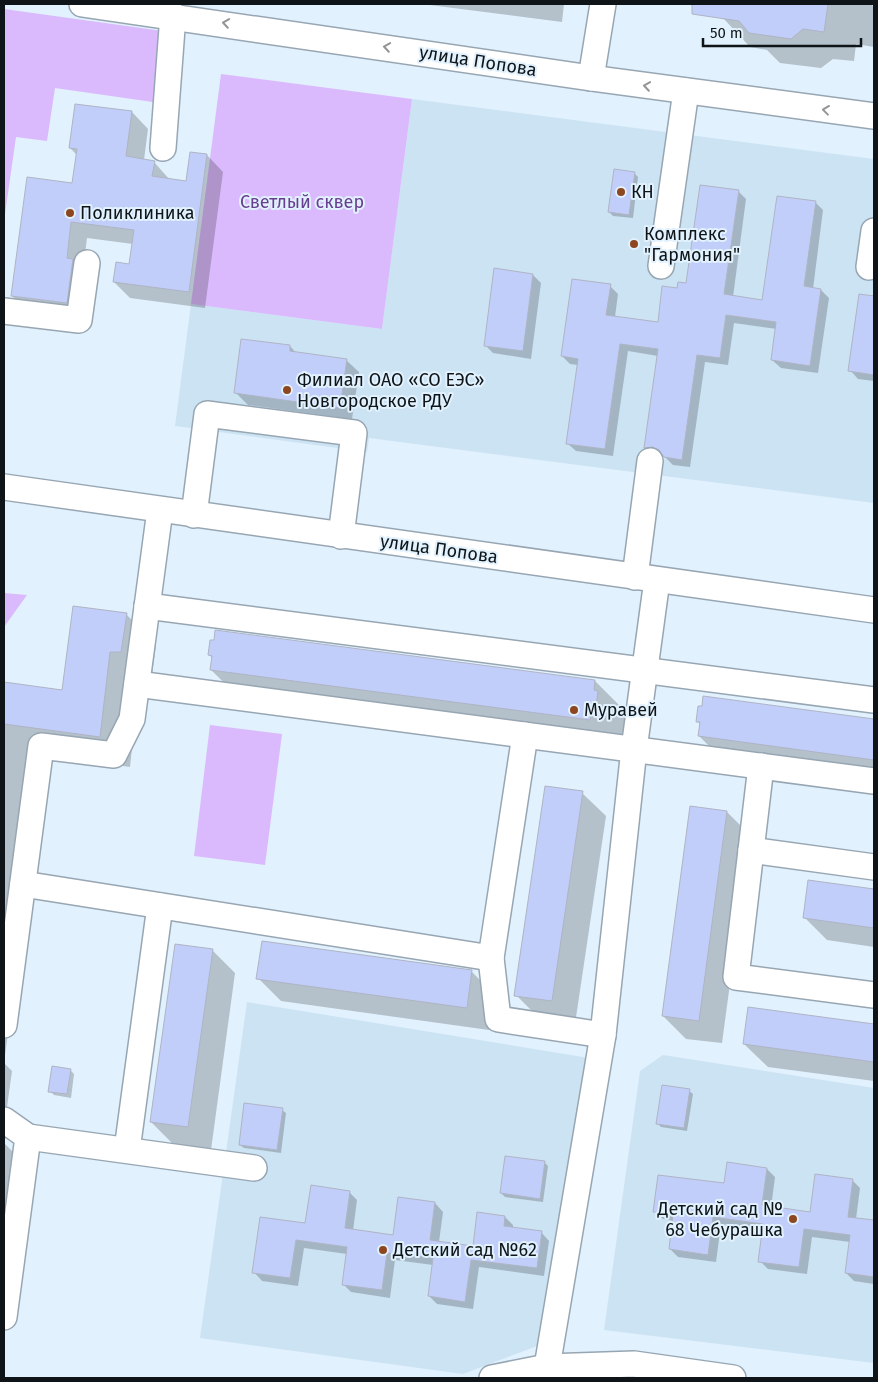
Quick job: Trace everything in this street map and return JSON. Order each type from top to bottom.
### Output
[{"type":"street","name":"улица Попова","points":[[82,4],[173,15],[591,78],[874,116]]},
{"type":"street","points":[[591,78],[603,4]]},
{"type":"street","points":[[163,148],[168,112],[169,56],[173,15]]},
{"type":"street","points":[[661,266],[686,91]]},
{"type":"street","points":[[870,267],[874,231]]},
{"type":"street","points":[[4,311],[79,320],[87,263]]},
{"type":"street","points":[[194,515],[207,414],[354,434],[341,536]]},
{"type":"street","points":[[547,1367],[603,1034],[634,749],[646,670],[646,578],[650,461]]},
{"type":"street","name":"улица Попова","points":[[4,487],[874,610]]},
{"type":"street","points":[[4,1025],[41,746],[114,755],[132,719],[160,510]]},
{"type":"street","points":[[147,606],[874,700]]},
{"type":"street","points":[[137,684],[874,781]]},
{"type":"street","points":[[525,735],[491,958],[498,1019],[603,1034]]},
{"type":"street","points":[[761,766],[736,977],[874,995]]},
{"type":"street","points":[[751,850],[874,867]]},
{"type":"street","points":[[23,884],[491,958]]},
{"type":"street","points":[[126,1150],[160,906]]},
{"type":"street","points":[[4,1120],[28,1137],[254,1168]]},
{"type":"street","points":[[4,1317],[28,1137]]},
{"type":"street","points":[[492,1378],[547,1367],[634,1364],[733,1378]]},
{"type":"shaded area","name":"Комплекс \"Гармония\"","points":[[412,99],[874,159],[874,503],[369,438],[367,452],[175,426],[191,304],[382,329]]},
{"type":"shaded area","name":"Детский сад №62","points":[[247,1002],[589,1058],[537,1346],[463,1374],[200,1338]]},
{"type":"shaded area","points":[[663,1055],[874,1088],[874,1363],[604,1330],[640,1071]]},
{"type":"green space","points":[[4,9],[170,32],[160,103],[55,88],[47,141],[16,137],[4,221]]},
{"type":"green space","name":"Светлый сквер","points":[[221,74],[412,99],[382,329],[191,304]]},
{"type":"green space","points":[[4,593],[27,595],[4,627]]},
{"type":"green space","points":[[210,725],[282,734],[265,865],[194,856]]},
{"type":"building","points":[[692,4],[828,4],[824,32],[803,29],[791,39],[749,33],[739,21],[692,14]]},
{"type":"building","name":"Поликлиника","points":[[75,104],[132,111],[126,156],[155,161],[152,176],[186,181],[190,152],[207,154],[189,292],[113,282],[116,262],[129,264],[134,230],[71,222],[67,258],[73,259],[67,303],[11,296],[27,177],[72,183],[77,149],[69,148]]},
{"type":"building","name":"КН","points":[[614,169],[635,172],[629,215],[608,212]]},
{"type":"building","points":[[700,185],[739,190],[724,294],[762,300],[777,196],[816,201],[804,286],[821,289],[810,366],[771,360],[776,322],[726,315],[720,358],[697,355],[682,460],[664,457],[659,450],[652,447],[644,448],[658,349],[620,344],[605,449],[566,444],[578,359],[561,356],[572,279],[611,284],[606,315],[658,322],[662,286],[677,288],[678,282],[686,283]]},
{"type":"building","points":[[494,268],[533,274],[523,351],[484,346]]},
{"type":"building","points":[[859,294],[874,296],[874,375],[848,371]]},
{"type":"building","points":[[241,339],[290,345],[290,351],[347,359],[340,408],[234,393]]},
{"type":"building","points":[[73,606],[127,613],[121,652],[110,652],[100,737],[4,724],[4,682],[62,690]]},
{"type":"building","points":[[215,630],[595,680],[594,690],[598,691],[596,706],[592,706],[590,720],[210,670],[212,656],[208,655],[210,640],[214,640]]},
{"type":"building","points":[[703,696],[874,719],[874,760],[698,736],[700,722],[696,722],[698,706],[702,706]]},
{"type":"building","points":[[545,786],[583,791],[552,1001],[514,996]]},
{"type":"building","points":[[690,806],[727,811],[699,1021],[662,1016]]},
{"type":"building","points":[[808,880],[874,889],[874,928],[803,918]]},
{"type":"building","points":[[262,941],[472,970],[467,1008],[256,979]]},
{"type":"building","points":[[175,944],[213,949],[188,1127],[150,1122]]},
{"type":"building","points":[[748,1007],[874,1024],[874,1062],[743,1044]]},
{"type":"building","points":[[52,1066],[71,1069],[67,1094],[48,1092]]},
{"type":"building","points":[[662,1085],[690,1089],[684,1128],[656,1124]]},
{"type":"building","points":[[244,1103],[283,1108],[277,1150],[239,1145]]},
{"type":"building","points":[[505,1156],[545,1161],[540,1199],[500,1193]]},
{"type":"building","name":"Детский сад № 68 Чебурашка","points":[[727,1162],[767,1168],[762,1205],[810,1212],[815,1174],[853,1179],[848,1217],[874,1220],[874,1277],[845,1273],[850,1235],[804,1229],[799,1267],[758,1262],[763,1224],[713,1217],[708,1255],[669,1249],[673,1214],[653,1212],[658,1175],[724,1183]]},
{"type":"building","points":[[311,1185],[350,1191],[345,1228],[393,1235],[398,1197],[435,1202],[430,1240],[473,1246],[477,1212],[505,1216],[504,1226],[542,1231],[537,1268],[471,1260],[465,1302],[428,1296],[433,1258],[387,1253],[382,1290],[342,1285],[347,1247],[296,1240],[290,1278],[252,1273],[260,1217],[305,1223]]},
{"type":"place","name":"КН","points":[[621,192]]},
{"type":"place","name":"Поликлиника","points":[[70,213]]},
{"type":"place","name":"Комплекс \"Гармония\"","points":[[634,244]]},
{"type":"place","name":"Филиал ОАО «СО ЕЭС» Новгородское РДУ","points":[[287,390]]},
{"type":"place","name":"Муравей","points":[[574,710]]},
{"type":"place","name":"Детский сад № 68 Чебурашка","points":[[793,1219]]},
{"type":"place","name":"Детский сад №62","points":[[383,1250]]}]
